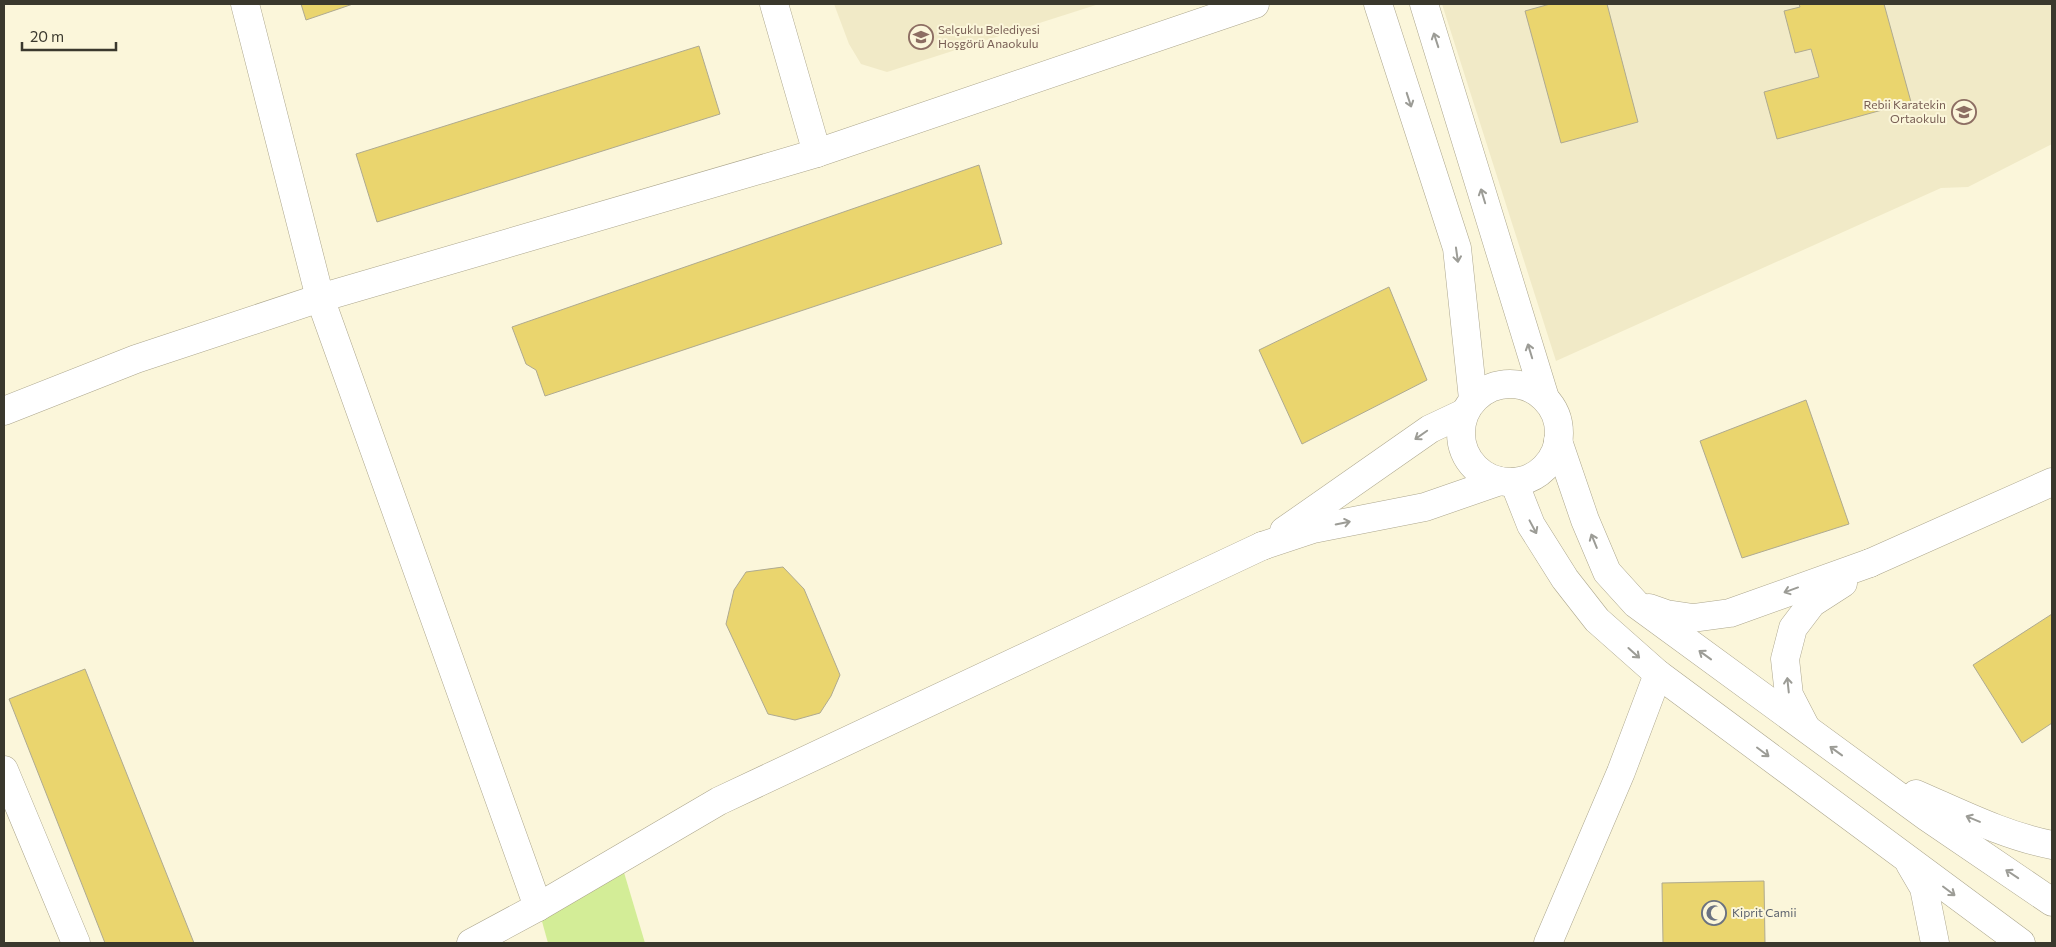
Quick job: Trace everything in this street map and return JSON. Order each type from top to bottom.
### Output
[{"type":"street","points":[[245,4],[320,298],[538,907]]},
{"type":"street","points":[[774,4],[816,153]]},
{"type":"street","points":[[4,411],[136,359],[320,298],[816,153],[1255,4]]},
{"type":"street","points":[[1378,4],[1457,248],[1468,406],[1460,430],[1462,447],[1470,462],[1482,474],[1507,482],[1531,526],[1564,579],[1597,620],[1658,674],[2021,943]]},
{"type":"street","points":[[1424,4],[1544,398]]},
{"type":"street","points":[[471,943],[538,907],[719,801],[1262,546],[1312,529],[1424,507],[1507,482],[1531,477],[1544,469],[1553,456],[1558,441],[1558,426],[1554,410],[1544,398],[1525,386],[1502,384],[1487,389],[1468,406],[1430,429],[1262,546]]},
{"type":"street","points":[[1558,441],[1607,572],[1636,604],[1866,773],[2052,902]]},
{"type":"street","points":[[1636,604],[1666,614],[1693,618],[1730,612],[1870,563],[2052,482]]},
{"type":"street","points":[[1807,730],[1788,695],[1785,659],[1793,628],[1812,602],[1870,563]]},
{"type":"street","points":[[1548,943],[1624,765],[1658,674]]},
{"type":"street","points":[[4,770],[76,943]]},
{"type":"street","points":[[1866,773],[1979,821],[2035,842],[2052,846]]},
{"type":"street","points":[[1906,859],[1924,888],[1935,943]]},
{"type":"shaded area","name":"Selçuklu Belediyesi Hoşgörü Anaokulu","points":[[834,4],[1099,4],[887,72],[861,64],[849,44]]},
{"type":"shaded area","points":[[1442,4],[2052,4],[2052,144],[1968,187],[1941,188],[1556,361]]},
{"type":"green space","points":[[620,859],[645,943],[548,943],[538,907]]},
{"type":"building","points":[[301,4],[353,4],[306,20]]},
{"type":"building","points":[[1550,4],[1607,4],[1638,122],[1561,143],[1525,11]]},
{"type":"building","points":[[1799,4],[1884,4],[1911,102],[1777,139],[1764,92],[1819,77],[1811,49],[1795,53],[1784,11],[1800,7]]},
{"type":"building","points":[[699,46],[720,114],[377,222],[356,154]]},
{"type":"building","points":[[979,165],[1002,244],[545,396],[536,370],[526,364],[512,327]]},
{"type":"building","points":[[1389,287],[1427,380],[1302,444],[1259,350]]},
{"type":"building","points":[[1806,400],[1849,524],[1742,558],[1700,441]]},
{"type":"building","points":[[783,567],[804,589],[840,675],[831,696],[820,713],[795,720],[768,714],[726,624],[734,590],[746,572]]},
{"type":"building","points":[[2052,614],[2052,723],[2022,743],[1973,665]]},
{"type":"building","points":[[85,669],[194,943],[105,943],[9,699]]},
{"type":"building","name":"Kiprit Camii","points":[[1764,881],[1765,943],[1663,943],[1662,883]]},
{"type":"place","name":"Selçuklu Belediyesi Hoşgörü Anaokulu","points":[[921,37]]},
{"type":"place","name":"Rebii Karatekin Ortaokulu","points":[[1964,112]]},
{"type":"place","name":"Kiprit Camii","points":[[1714,913]]}]
